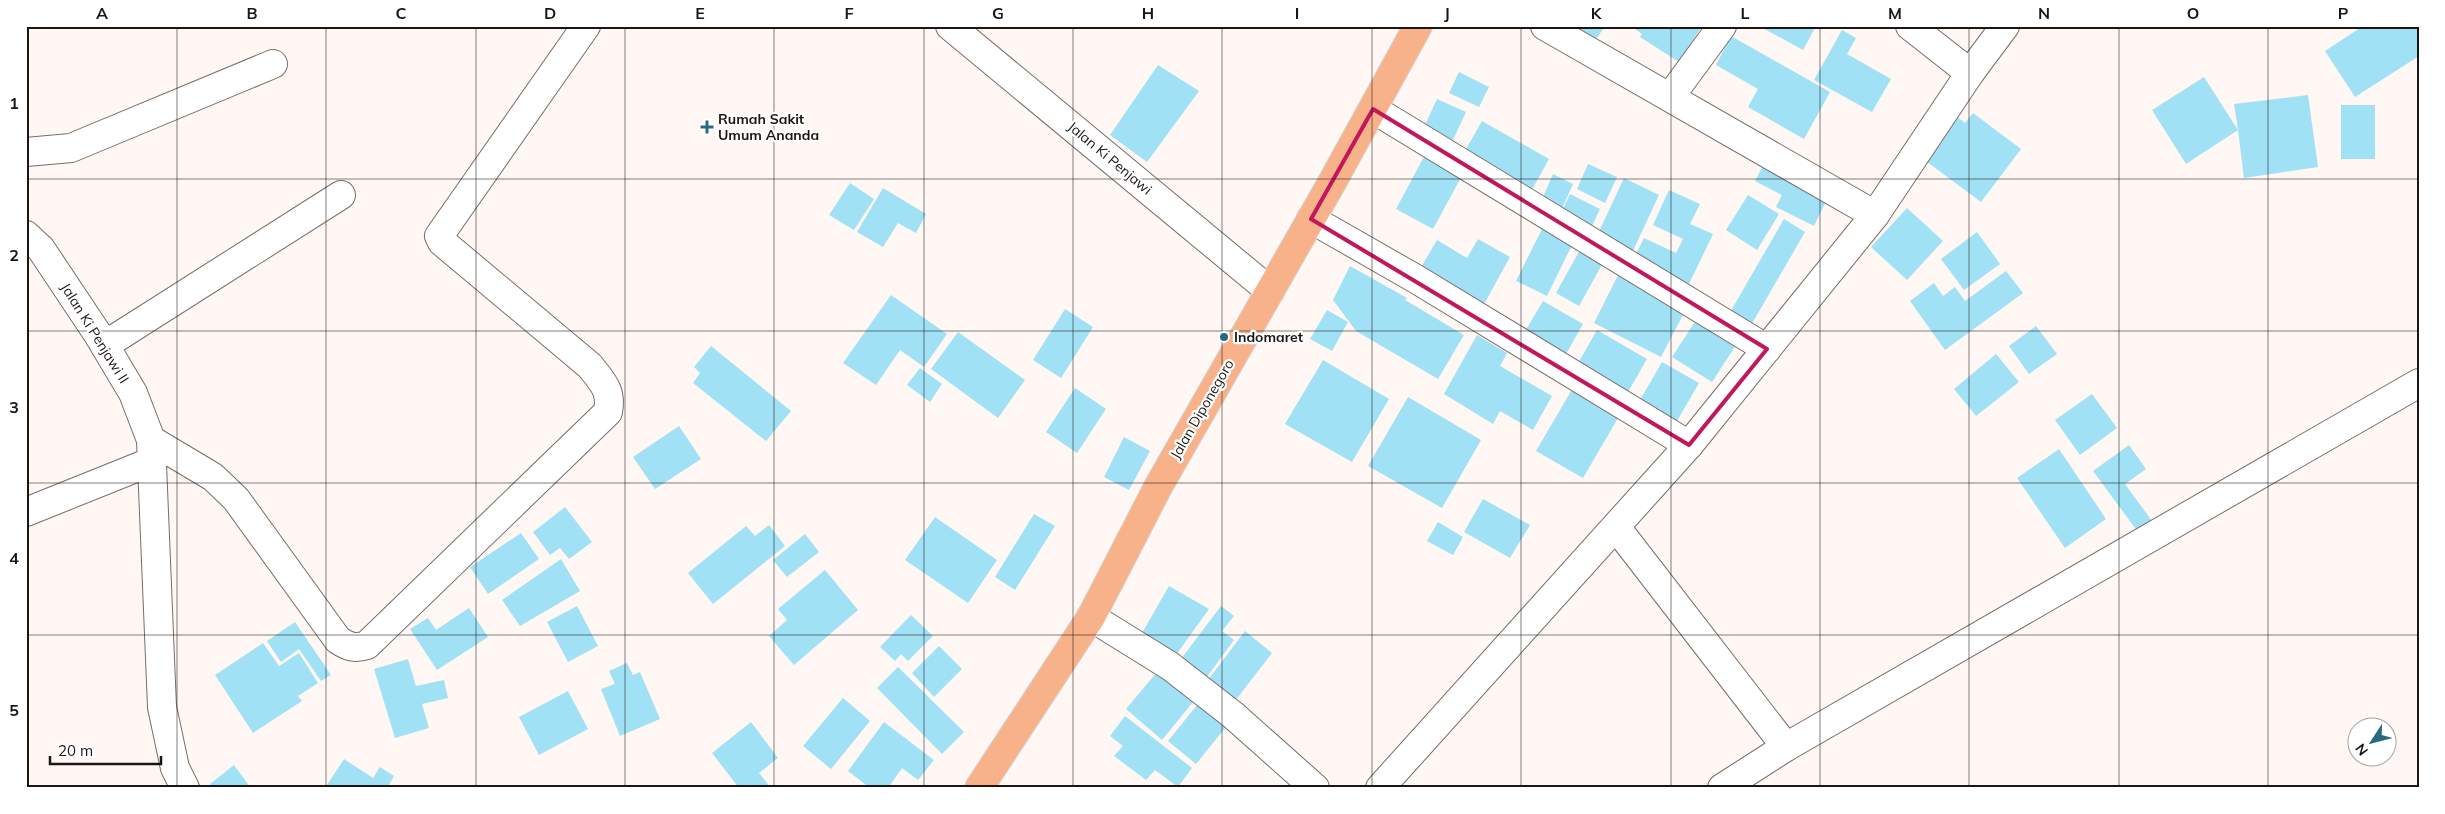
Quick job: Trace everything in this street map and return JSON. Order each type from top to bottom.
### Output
[{"type":"main road","name":"Jalan Diponegoro","points":[[979,788],[1091,618],[1158,486],[1311,219],[1418,26]]},
{"type":"street","points":[[26,512],[152,450],[213,477],[236,499],[338,640],[348,646],[358,648],[367,645],[608,412],[610,398],[605,385],[590,366],[442,242],[439,236],[586,26]]},
{"type":"street","name":"Jalan Ki Penjawi","points":[[950,26],[1270,291]]},
{"type":"street","points":[[1544,26],[1875,215]]},
{"type":"street","points":[[1670,97],[1722,26]]},
{"type":"street","points":[[1910,26],[1970,73]]},
{"type":"street","points":[[1380,788],[1689,445],[1875,215],[1970,73],[2005,26]]},
{"type":"street","points":[[26,152],[71,148],[273,64]]},
{"type":"street","points":[[1373,109],[1767,349]]},
{"type":"street","points":[[105,345],[341,194]]},
{"type":"street","points":[[1311,219],[1416,279],[1689,445]]},
{"type":"street","name":"Jalan Ki Penjawi II","points":[[26,235],[41,249],[105,345],[133,393],[152,450],[162,707],[175,768],[185,788]]},
{"type":"street","points":[[1722,788],[1786,747],[2419,383]]},
{"type":"street","points":[[1616,527],[1786,747]]},
{"type":"street","points":[[1091,618],[1170,666],[1233,715],[1315,788]]},
{"type":"highlighted area","points":[[1373,109],[1767,349],[1689,445],[1311,219]]},
{"type":"building","points":[[1563,26],[1605,26],[1592,45]]},
{"type":"building","points":[[1631,26],[1702,26],[1679,62],[1640,37],[1642,34]]},
{"type":"building","points":[[1759,26],[1816,26],[1803,50]]},
{"type":"building","points":[[2363,26],[2419,26],[2419,56],[2355,97],[2325,51]]},
{"type":"building","points":[[1842,30],[1856,38],[1847,54],[1891,79],[1872,112],[1814,80]]},
{"type":"building","points":[[1731,36],[1830,92],[1804,139],[1748,107],[1758,89],[1716,65]]},
{"type":"building","points":[[1158,65],[1199,91],[1147,162],[1110,135]]},
{"type":"building","points":[[1459,72],[1489,87],[1479,107],[1449,93]]},
{"type":"building","points":[[2204,77],[2238,130],[2186,164],[2152,110]]},
{"type":"building","points":[[2308,95],[2318,167],[2244,178],[2234,104]]},
{"type":"building","points":[[1437,99],[1466,112],[1453,140],[1424,127]]},
{"type":"building","points":[[2341,105],[2375,105],[2375,159],[2341,159]]},
{"type":"building","points":[[1951,112],[1965,123],[1973,113],[2021,149],[1981,202],[1919,156]]},
{"type":"building","points":[[1482,121],[1549,159],[1529,195],[1462,156]]},
{"type":"building","points":[[1427,151],[1464,172],[1433,229],[1396,209]]},
{"type":"building","points":[[1766,160],[1830,193],[1814,226],[1776,207],[1782,195],[1755,181]]},
{"type":"building","points":[[1588,164],[1617,177],[1605,203],[1577,189]]},
{"type":"building","points":[[1553,174],[1573,184],[1560,213],[1540,204]]},
{"type":"building","points":[[1624,178],[1659,195],[1631,255],[1596,238]]},
{"type":"building","points":[[850,183],[874,199],[854,230],[829,215]]},
{"type":"building","points":[[883,188],[926,214],[916,233],[898,223],[883,247],[857,232]]},
{"type":"building","points":[[1669,190],[1700,204],[1690,224],[1713,234],[1689,284],[1634,258],[1644,238],[1676,253],[1683,239],[1653,225]]},
{"type":"building","points":[[1570,194],[1600,209],[1589,233],[1558,219]]},
{"type":"building","points":[[1748,195],[1779,214],[1757,250],[1726,230]]},
{"type":"building","points":[[1907,208],[1943,241],[1907,280],[1871,247]]},
{"type":"building","points":[[1784,219],[1805,232],[1750,327],[1729,314]]},
{"type":"building","points":[[1544,225],[1575,239],[1547,296],[1516,281]]},
{"type":"building","points":[[1977,232],[2000,264],[1964,290],[1941,259]]},
{"type":"building","points":[[1478,239],[1510,257],[1483,306],[1420,269],[1437,240],[1467,258]]},
{"type":"building","points":[[1581,248],[1604,261],[1579,306],[1556,293]]},
{"type":"building","points":[[1350,266],[1407,298],[1405,300],[1464,335],[1438,379],[1356,331],[1333,300]]},
{"type":"building","points":[[2006,271],[2023,293],[1945,350],[1910,301],[1934,283],[1943,296],[1955,287],[1965,301]]},
{"type":"building","points":[[1619,273],[1687,307],[1661,357],[1594,323]]},
{"type":"building","points":[[891,295],[947,334],[924,367],[900,350],[876,385],[843,363]]},
{"type":"building","points":[[1543,301],[1583,324],[1562,361],[1521,338]]},
{"type":"building","points":[[1065,309],[1093,327],[1061,378],[1033,360]]},
{"type":"building","points":[[1327,310],[1348,322],[1332,351],[1310,339]]},
{"type":"building","points":[[1700,314],[1740,339],[1712,382],[1672,357]]},
{"type":"building","points":[[2036,326],[2057,354],[2029,374],[2009,346]]},
{"type":"building","points":[[1597,330],[1647,359],[1624,399],[1574,370]]},
{"type":"building","points":[[958,332],[1025,380],[998,418],[931,369]]},
{"type":"building","points":[[1477,335],[1507,353],[1500,366],[1552,396],[1533,430],[1500,411],[1493,424],[1444,394]]},
{"type":"building","points":[[711,346],[791,411],[766,441],[693,383],[700,373],[694,367]]},
{"type":"building","points":[[1996,354],[2019,382],[1976,416],[1954,389]]},
{"type":"building","points":[[1323,360],[1389,399],[1352,462],[1285,424]]},
{"type":"building","points":[[1662,362],[1699,383],[1673,428],[1636,407]]},
{"type":"building","points":[[920,368],[942,384],[930,402],[907,385]]},
{"type":"building","points":[[1574,386],[1621,413],[1583,478],[1536,451]]},
{"type":"building","points":[[1075,388],[1106,409],[1077,453],[1046,432]]},
{"type":"building","points":[[2092,394],[2117,428],[2080,455],[2055,420]]},
{"type":"building","points":[[1408,397],[1481,440],[1442,508],[1368,466]]},
{"type":"building","points":[[679,426],[701,459],[655,489],[633,457]]},
{"type":"building","points":[[1124,437],[1150,451],[1129,490],[1104,477]]},
{"type":"building","points":[[2129,445],[2146,469],[2125,484],[2152,521],[2138,532],[2093,471]]},
{"type":"building","points":[[2059,449],[2106,519],[2065,548],[2017,478]]},
{"type":"building","points":[[1483,499],[1530,525],[1510,558],[1464,532]]},
{"type":"building","points":[[565,507],[592,542],[569,559],[560,548],[550,555],[533,532]]},
{"type":"building","points":[[1034,514],[1055,526],[1015,590],[995,577]]},
{"type":"building","points":[[935,517],[997,560],[968,603],[905,560]]},
{"type":"building","points":[[1438,522],[1463,537],[1453,555],[1427,541]]},
{"type":"building","points":[[769,525],[785,546],[713,604],[688,573],[746,526],[755,536]]},
{"type":"building","points":[[521,533],[539,559],[488,594],[470,567]]},
{"type":"building","points":[[805,534],[819,552],[787,577],[773,560]]},
{"type":"building","points":[[561,559],[580,591],[520,626],[502,600]]},
{"type":"building","points":[[825,570],[858,610],[794,665],[769,636],[787,620],[778,609]]},
{"type":"building","points":[[1169,586],[1209,609],[1176,655],[1142,633]]},
{"type":"building","points":[[577,606],[598,646],[568,662],[547,622]]},
{"type":"building","points":[[1221,606],[1234,616],[1222,631],[1234,640],[1206,678],[1181,659]]},
{"type":"building","points":[[469,608],[488,637],[437,670],[410,629],[428,618],[436,630]]},
{"type":"building","points":[[911,615],[933,636],[908,661],[901,654],[895,661],[880,647]]},
{"type":"building","points":[[295,622],[331,675],[321,681],[299,649],[281,662],[267,641]]},
{"type":"building","points":[[1245,631],[1272,653],[1235,701],[1208,680]]},
{"type":"building","points":[[263,643],[279,666],[299,653],[318,683],[298,696],[302,701],[253,733],[215,675]]},
{"type":"building","points":[[939,646],[962,669],[934,697],[912,673]]},
{"type":"building","points":[[408,659],[416,686],[444,680],[448,698],[422,704],[429,728],[395,738],[374,669]]},
{"type":"building","points":[[627,663],[633,675],[640,672],[660,719],[620,736],[601,689],[615,684],[609,671]]},
{"type":"building","points":[[898,667],[964,732],[942,754],[877,688]]},
{"type":"building","points":[[1157,672],[1193,702],[1162,740],[1126,709]]},
{"type":"building","points":[[568,691],[588,729],[539,755],[519,717]]},
{"type":"building","points":[[843,698],[870,721],[831,769],[803,746]]},
{"type":"building","points":[[1198,704],[1226,727],[1196,764],[1168,741]]},
{"type":"building","points":[[1125,716],[1192,768],[1178,787],[1155,770],[1146,780],[1114,756],[1123,746],[1110,736]]},
{"type":"building","points":[[751,722],[778,758],[759,773],[771,788],[739,788],[712,753]]},
{"type":"building","points":[[884,722],[934,760],[918,780],[902,768],[888,788],[870,788],[848,771]]},
{"type":"building","points":[[344,759],[373,778],[380,767],[394,776],[387,788],[325,788]]},
{"type":"building","points":[[234,765],[251,788],[213,788],[210,784]]},
{"type":"place","name":"Rumah Sakit Umum Ananda","points":[[707,127]]},
{"type":"place","name":"Indomaret","points":[[1224,337]]}]
